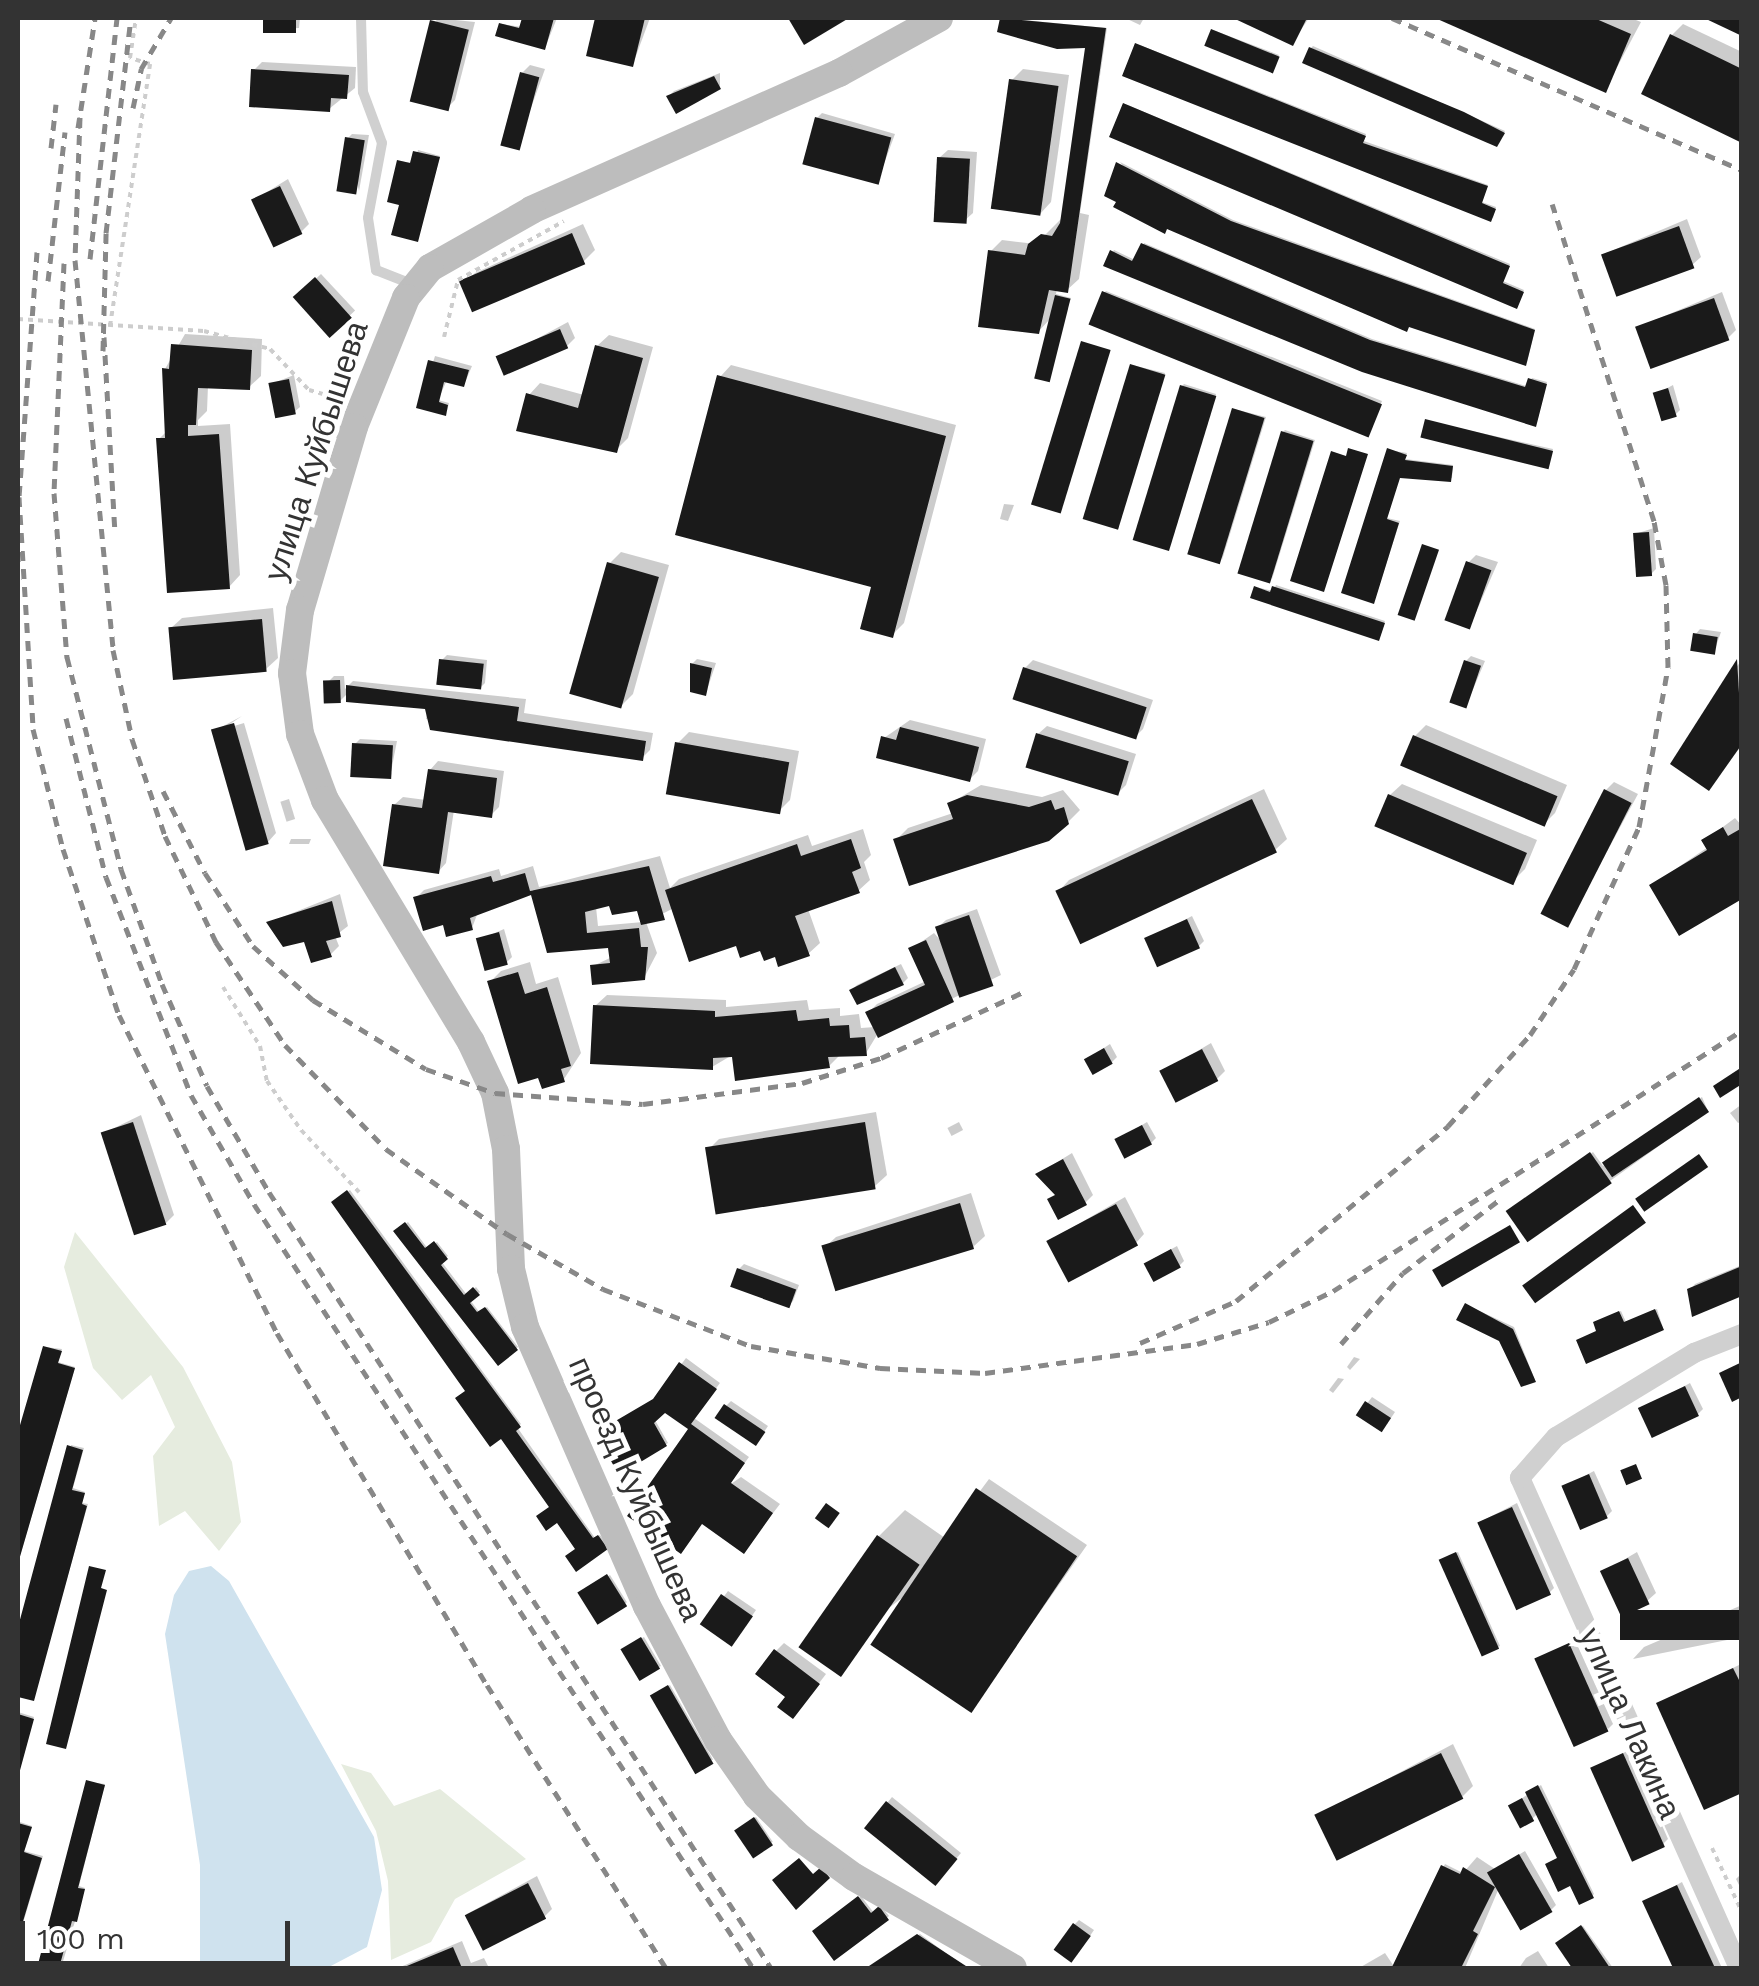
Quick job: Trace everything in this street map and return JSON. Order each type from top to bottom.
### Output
[{"type":"street","name":"улица Куйбышева","points":[[388,912],[314,775],[300,734],[292,672],[300,610],[364,399],[415,285],[480,236],[839,73],[939,18]]},
{"type":"street","name":"проезд Куйбышева","points":[[388,912],[472,1042],[495,1093],[506,1149],[511,1269],[525,1327],[647,1606],[718,1740],[757,1796],[799,1837],[854,1877],[1012,1968]]},
{"type":"street","name":"улица Лакина","points":[[1740,1968],[1520,1478],[1556,1437],[1694,1354],[1742,1334]]},
{"type":"lane","points":[[361,18],[362,92],[382,144],[368,218],[376,270],[415,285]]},
{"type":"path","points":[[110,326],[150,64],[130,58],[136,18]]},
{"type":"path","points":[[18,319],[204,331],[270,349],[309,390],[364,399]]},
{"type":"path","points":[[224,987],[260,1046],[268,1081],[301,1130],[359,1192]]},
{"type":"path","points":[[1712,1848],[1742,1912]]},
{"type":"shaded area","points":[[75,1232],[183,1367],[232,1462],[241,1522],[219,1551],[185,1511],[159,1526],[153,1456],[175,1427],[151,1375],[122,1400],[93,1368],[64,1267]]},
{"type":"shaded area","points":[[341,1764],[371,1773],[394,1806],[440,1789],[526,1859],[455,1899],[431,1942],[391,1960],[388,1881],[376,1831]]},
{"type":"water","points":[[211,1566],[229,1581],[374,1837],[382,1890],[367,1947],[327,1968],[200,1968],[200,1865],[165,1634],[174,1595],[189,1571]]},
{"type":"building","points":[[263,18],[296,18],[296,33],[263,33]]},
{"type":"building","points":[[522,18],[554,18],[545,50],[495,36],[499,23],[519,28]]},
{"type":"building","points":[[595,18],[645,18],[633,67],[586,56]]},
{"type":"building","points":[[788,18],[849,18],[804,45]]},
{"type":"building","points":[[1000,18],[1106,28],[1068,293],[1049,290],[1039,334],[978,327],[988,250],[1025,255],[1028,244],[1041,234],[1052,236],[1060,223],[1085,48],[1057,49],[997,32]]},
{"type":"building","points":[[1233,18],[1307,18],[1293,46]]},
{"type":"building","points":[[1435,18],[1594,18],[1631,34],[1606,93]]},
{"type":"building","points":[[1704,18],[1742,18],[1742,36]]},
{"type":"building","points":[[430,20],[469,30],[448,111],[410,102]]},
{"type":"building","points":[[1211,29],[1280,57],[1273,73],[1204,46]]},
{"type":"building","points":[[1670,34],[1742,69],[1742,143],[1641,94]]},
{"type":"building","points":[[1135,43],[1366,136],[1363,143],[1488,186],[1482,203],[1496,209],[1491,222],[1122,76]]},
{"type":"building","points":[[1309,47],[1505,133],[1497,147],[1302,63]]},
{"type":"building","points":[[251,69],[349,75],[347,99],[331,98],[330,112],[249,107]]},
{"type":"building","points":[[520,72],[539,77],[520,151],[500,145]]},
{"type":"building","points":[[714,76],[721,89],[676,114],[666,96]]},
{"type":"building","points":[[1009,79],[1059,86],[1040,216],[991,209]]},
{"type":"building","points":[[1123,103],[1510,266],[1503,283],[1524,292],[1517,309],[1109,137]]},
{"type":"building","points":[[815,117],[891,137],[879,185],[802,164]]},
{"type":"building","points":[[345,137],[365,140],[356,194],[336,191]]},
{"type":"building","points":[[413,151],[440,157],[418,242],[391,235],[399,205],[387,202],[397,160],[410,163]]},
{"type":"building","points":[[937,157],[970,159],[967,224],[934,222]]},
{"type":"building","points":[[1116,162],[1231,221],[1535,330],[1526,366],[1409,327],[1407,332],[1167,229],[1165,234],[1113,207],[1116,202],[1104,196]]},
{"type":"building","points":[[280,186],[302,234],[273,248],[251,200]]},
{"type":"building","points":[[1679,226],[1694,268],[1616,297],[1601,254]]},
{"type":"building","points":[[572,233],[585,264],[472,312],[459,281]]},
{"type":"building","points":[[1141,243],[1370,340],[1525,387],[1528,378],[1547,384],[1536,427],[1362,372],[1103,266],[1110,250],[1132,261]]},
{"type":"building","points":[[315,277],[352,318],[330,338],[293,297]]},
{"type":"building","points":[[1102,291],[1382,404],[1369,438],[1089,324]]},
{"type":"building","points":[[1055,295],[1071,299],[1050,382],[1034,378]]},
{"type":"building","points":[[1714,298],[1729,340],[1650,369],[1635,327]]},
{"type":"building","points":[[560,329],[568,348],[504,376],[496,356]]},
{"type":"building","points":[[1081,341],[1111,350],[1061,514],[1031,505]]},
{"type":"building","points":[[171,344],[252,350],[250,390],[198,388],[196,425],[188,425],[188,436],[219,434],[230,589],[167,593],[156,438],[165,438],[162,368],[169,369]]},
{"type":"building","points":[[595,345],[643,358],[617,453],[516,431],[526,393],[578,408]]},
{"type":"building","points":[[428,360],[469,370],[464,387],[444,382],[439,402],[448,405],[446,416],[416,408]]},
{"type":"building","points":[[1130,364],[1165,375],[1118,530],[1083,519]]},
{"type":"building","points":[[717,375],[946,436],[893,638],[860,629],[871,587],[675,535]]},
{"type":"building","points":[[289,379],[296,414],[275,418],[268,383]]},
{"type":"building","points":[[1180,385],[1216,396],[1169,551],[1133,540]]},
{"type":"building","points":[[1668,388],[1677,417],[1661,421],[1653,393]]},
{"type":"building","points":[[1232,408],[1265,418],[1220,564],[1187,554]]},
{"type":"building","points":[[1425,419],[1553,451],[1548,469],[1420,437]]},
{"type":"building","points":[[1281,431],[1314,441],[1270,583],[1237,573]]},
{"type":"building","points":[[1348,448],[1368,454],[1324,592],[1290,581],[1331,451],[1346,456]]},
{"type":"building","points":[[1387,448],[1407,455],[1405,460],[1453,466],[1451,482],[1400,478],[1387,519],[1399,523],[1374,604],[1341,593]]},
{"type":"building","points":[[1649,532],[1652,576],[1636,577],[1633,533]]},
{"type":"building","points":[[1422,544],[1439,550],[1415,621],[1398,615]]},
{"type":"building","points":[[1466,561],[1491,570],[1470,629],[1444,620]]},
{"type":"building","points":[[607,562],[659,577],[621,709],[569,694]]},
{"type":"building","points":[[1254,586],[1270,592],[1272,586],[1385,623],[1379,641],[1250,598]]},
{"type":"building","points":[[262,619],[267,672],[173,680],[168,627]]},
{"type":"building","points":[[1693,633],[1718,637],[1715,655],[1690,651]]},
{"type":"building","points":[[439,659],[484,664],[481,690],[436,685]]},
{"type":"building","points":[[1737,659],[1742,744],[1709,791],[1670,764]]},
{"type":"building","points":[[1464,660],[1481,666],[1466,708],[1449,703]]},
{"type":"building","points":[[690,663],[712,668],[706,696],[690,692]]},
{"type":"building","points":[[1023,667],[1147,707],[1136,740],[1012,699]]},
{"type":"building","points":[[340,680],[341,703],[324,704],[323,681]]},
{"type":"building","points":[[346,685],[519,707],[517,721],[646,741],[643,761],[430,730],[425,709],[346,702]]},
{"type":"building","points":[[234,723],[269,844],[246,851],[211,730]]},
{"type":"building","points":[[900,727],[979,747],[970,782],[876,758],[881,736],[896,740]]},
{"type":"building","points":[[1036,733],[1129,761],[1118,796],[1025,767]]},
{"type":"building","points":[[1413,735],[1558,796],[1545,827],[1400,765]]},
{"type":"building","points":[[675,742],[789,762],[780,814],[666,794]]},
{"type":"building","points":[[352,743],[393,745],[391,779],[350,777]]},
{"type":"building","points":[[428,769],[497,778],[492,818],[448,812],[439,874],[383,866],[392,804],[422,808]]},
{"type":"building","points":[[1604,789],[1632,803],[1568,928],[1540,914]]},
{"type":"building","points":[[1388,794],[1527,853],[1513,885],[1374,826]]},
{"type":"building","points":[[967,795],[1029,807],[1051,800],[1055,810],[1064,807],[1069,824],[1049,841],[909,886],[893,839],[953,819],[947,803]]},
{"type":"building","points":[[1252,799],[1277,852],[1080,944],[1055,891]]},
{"type":"building","points":[[1723,827],[1728,836],[1742,828],[1742,899],[1679,936],[1649,885],[1707,850],[1701,840]]},
{"type":"building","points":[[851,839],[861,868],[852,872],[860,893],[795,916],[810,956],[778,967],[775,957],[764,961],[760,951],[740,958],[736,946],[689,962],[665,890],[797,844],[801,856]]},
{"type":"building","points":[[649,866],[665,920],[641,925],[637,911],[612,915],[609,906],[585,912],[587,933],[639,928],[641,947],[648,947],[645,980],[592,985],[590,965],[610,963],[608,948],[547,953],[531,895],[470,918],[473,930],[446,937],[443,925],[423,931],[413,897],[491,876],[493,882],[525,873],[530,891]]},
{"type":"building","points":[[332,901],[341,937],[326,941],[332,957],[311,963],[304,942],[283,947],[266,922]]},
{"type":"building","points":[[969,915],[993,986],[959,998],[935,927]]},
{"type":"building","points":[[1187,919],[1200,948],[1157,967],[1144,938]]},
{"type":"building","points":[[499,932],[508,965],[485,971],[476,938]]},
{"type":"building","points":[[926,940],[954,1002],[878,1038],[865,1012],[925,985],[908,948]]},
{"type":"building","points":[[895,967],[904,985],[857,1005],[849,990]]},
{"type":"building","points":[[518,972],[525,994],[547,987],[571,1066],[561,1069],[565,1082],[542,1089],[538,1078],[518,1084],[487,981]]},
{"type":"building","points":[[593,1005],[715,1011],[715,1017],[796,1010],[798,1021],[829,1018],[830,1026],[849,1025],[850,1038],[865,1037],[867,1056],[828,1057],[830,1068],[735,1081],[732,1057],[713,1058],[713,1070],[590,1064]]},
{"type":"building","points":[[1104,1048],[1113,1064],[1093,1075],[1084,1059]]},
{"type":"building","points":[[1202,1049],[1218,1081],[1176,1103],[1159,1071]]},
{"type":"building","points":[[1742,1067],[1742,1084],[1720,1098],[1713,1086]]},
{"type":"building","points":[[1699,1097],[1709,1112],[1612,1177],[1602,1162]]},
{"type":"building","points":[[133,1122],[166,1225],[134,1235],[101,1133]]},
{"type":"building","points":[[865,1122],[876,1189],[716,1215],[705,1147]]},
{"type":"building","points":[[1142,1125],[1152,1145],[1124,1159],[1114,1139]]},
{"type":"building","points":[[1590,1152],[1612,1183],[1527,1242],[1506,1211]]},
{"type":"building","points":[[1699,1154],[1708,1167],[1644,1212],[1635,1199]]},
{"type":"building","points":[[1063,1159],[1087,1205],[1058,1220],[1047,1199],[1055,1195],[1035,1174]]},
{"type":"building","points":[[347,1190],[521,1427],[516,1431],[593,1538],[598,1535],[608,1549],[576,1572],[565,1556],[575,1549],[557,1523],[546,1531],[536,1516],[549,1507],[501,1439],[490,1447],[455,1398],[465,1391],[331,1202]]},
{"type":"building","points":[[960,1203],[974,1249],[835,1291],[821,1245]]},
{"type":"building","points":[[1116,1204],[1138,1245],[1068,1283],[1046,1241]]},
{"type":"building","points":[[1633,1205],[1646,1223],[1535,1303],[1522,1286]]},
{"type":"building","points":[[405,1222],[425,1248],[434,1241],[448,1259],[441,1265],[464,1295],[473,1287],[480,1295],[470,1303],[477,1312],[485,1307],[518,1350],[498,1366],[393,1231]]},
{"type":"building","points":[[1510,1225],[1520,1242],[1442,1287],[1432,1270]]},
{"type":"building","points":[[1171,1249],[1181,1268],[1153,1282],[1144,1264]]},
{"type":"building","points":[[1742,1266],[1742,1296],[1692,1317],[1687,1289]]},
{"type":"building","points":[[737,1268],[796,1290],[789,1308],[730,1287]]},
{"type":"building","points":[[1465,1303],[1513,1329],[1536,1382],[1521,1387],[1499,1341],[1456,1320]]},
{"type":"building","points":[[1655,1309],[1664,1330],[1586,1364],[1576,1340],[1596,1331],[1593,1322],[1619,1311],[1624,1322]]},
{"type":"building","points":[[43,1346],[62,1351],[58,1363],[75,1368],[19,1560],[18,1432]]},
{"type":"building","points":[[679,1362],[717,1389],[691,1424],[745,1463],[731,1483],[773,1513],[744,1554],[702,1524],[681,1554],[627,1516],[688,1429],[665,1413],[654,1423],[667,1446],[619,1475],[595,1433],[653,1399]]},
{"type":"building","points":[[1742,1362],[1742,1397],[1732,1402],[1719,1373]]},
{"type":"building","points":[[1685,1386],[1699,1416],[1652,1438],[1638,1408]]},
{"type":"building","points":[[1365,1401],[1391,1418],[1382,1432],[1356,1415]]},
{"type":"building","points":[[724,1404],[765,1432],[756,1446],[714,1418]]},
{"type":"building","points":[[67,1445],[83,1450],[72,1490],[85,1493],[82,1504],[87,1506],[34,1701],[18,1697],[18,1627]]},
{"type":"building","points":[[1636,1464],[1642,1479],[1626,1485],[1620,1470]]},
{"type":"building","points":[[1589,1474],[1608,1518],[1580,1530],[1561,1486]]},
{"type":"building","points":[[976,1488],[1077,1556],[971,1713],[870,1645]]},
{"type":"building","points":[[826,1503],[840,1513],[829,1528],[815,1518]]},
{"type":"building","points":[[1512,1507],[1551,1595],[1516,1610],[1477,1522]]},
{"type":"building","points":[[877,1535],[920,1565],[841,1677],[798,1647]]},
{"type":"building","points":[[1456,1552],[1499,1649],[1482,1657],[1439,1560]]},
{"type":"building","points":[[1628,1558],[1650,1604],[1621,1617],[1600,1571]]},
{"type":"building","points":[[89,1566],[106,1570],[101,1588],[107,1590],[66,1749],[46,1744]]},
{"type":"building","points":[[607,1574],[627,1606],[597,1625],[577,1593]]},
{"type":"building","points":[[721,1594],[753,1616],[732,1647],[700,1624]]},
{"type":"building","points":[[1620,1610],[1742,1610],[1742,1640],[1620,1640]]},
{"type":"building","points":[[641,1637],[660,1669],[639,1681],[620,1649]]},
{"type":"building","points":[[1569,1643],[1608,1732],[1574,1747],[1534,1658]]},
{"type":"building","points":[[774,1649],[820,1684],[793,1719],[777,1707],[785,1697],[755,1674]]},
{"type":"building","points":[[1733,1668],[1742,1686],[1742,1793],[1704,1810],[1656,1703]]},
{"type":"building","points":[[668,1685],[714,1764],[695,1774],[650,1695]]},
{"type":"building","points":[[18,1714],[34,1719],[19,1774],[18,1774]]},
{"type":"building","points":[[1441,1753],[1463,1799],[1337,1861],[1314,1815]]},
{"type":"building","points":[[1623,1753],[1665,1847],[1632,1862],[1590,1768]]},
{"type":"building","points":[[86,1780],[105,1785],[78,1888],[85,1889],[77,1922],[72,1921],[59,1968],[37,1968]]},
{"type":"building","points":[[1538,1785],[1594,1898],[1579,1905],[1570,1886],[1558,1892],[1545,1864],[1557,1858],[1525,1792]]},
{"type":"building","points":[[1522,1798],[1534,1821],[1520,1828],[1508,1806]]},
{"type":"building","points":[[886,1801],[957,1859],[935,1886],[864,1828]]},
{"type":"building","points":[[754,1817],[773,1845],[753,1859],[734,1830]]},
{"type":"building","points":[[18,1823],[32,1827],[24,1852],[42,1858],[18,1938]]},
{"type":"building","points":[[1519,1854],[1552,1912],[1520,1931],[1487,1872]]},
{"type":"building","points":[[799,1858],[813,1874],[821,1867],[830,1878],[796,1910],[772,1880]]},
{"type":"building","points":[[1441,1865],[1460,1874],[1463,1867],[1495,1887],[1473,1931],[1478,1934],[1461,1968],[1392,1967]]},
{"type":"building","points":[[528,1883],[546,1919],[483,1951],[465,1915]]},
{"type":"building","points":[[1677,1885],[1715,1968],[1673,1968],[1642,1901]]},
{"type":"building","points":[[858,1896],[871,1913],[879,1906],[889,1920],[834,1961],[812,1931]]},
{"type":"building","points":[[1073,1923],[1091,1936],[1071,1963],[1054,1950]]},
{"type":"building","points":[[1581,1925],[1610,1968],[1572,1968],[1555,1943]]},
{"type":"building","points":[[917,1934],[969,1968],[866,1968]]},
{"type":"building","points":[[453,1947],[462,1968],[402,1968]]},
{"type":"railway","points":[[78,128],[95,18]]},
{"type":"railway","points":[[90,259],[117,18]]},
{"type":"railway","points":[[103,351],[106,233],[131,18]]},
{"type":"railway","points":[[133,108],[141,69],[171,18]]},
{"type":"railway","points":[[1392,18],[1742,170]]},
{"type":"railway","points":[[51,148],[56,104]]},
{"type":"railway","points":[[80,117],[75,260],[113,650],[132,739],[165,836],[216,942],[285,1045],[386,1149],[507,1234],[603,1289],[751,1346],[880,1368],[985,1373],[1197,1344],[1269,1322],[1333,1291],[1742,1030]]},
{"type":"railway","points":[[48,281],[65,132]]},
{"type":"railway","points":[[1140,1343],[1236,1301],[1448,1126],[1530,1035],[1574,969],[1639,827],[1668,667],[1666,585],[1654,521],[1552,204]]},
{"type":"railway","points":[[37,252],[19,497],[33,729],[63,849],[119,1015],[277,1333],[487,1685],[666,1968]]},
{"type":"railway","points":[[64,263],[54,493],[67,657],[121,869],[162,984],[207,1086],[269,1192],[771,1968]]},
{"type":"railway","points":[[104,337],[115,532]]},
{"type":"railway","points":[[66,718],[106,877],[191,1095],[254,1204],[753,1968]]},
{"type":"railway","points":[[163,791],[205,873],[253,946],[313,1000],[426,1069],[495,1093],[643,1104],[802,1083],[881,1058],[1023,992]]},
{"type":"railway","points":[[1341,1344],[1403,1273],[1499,1200]]}]
